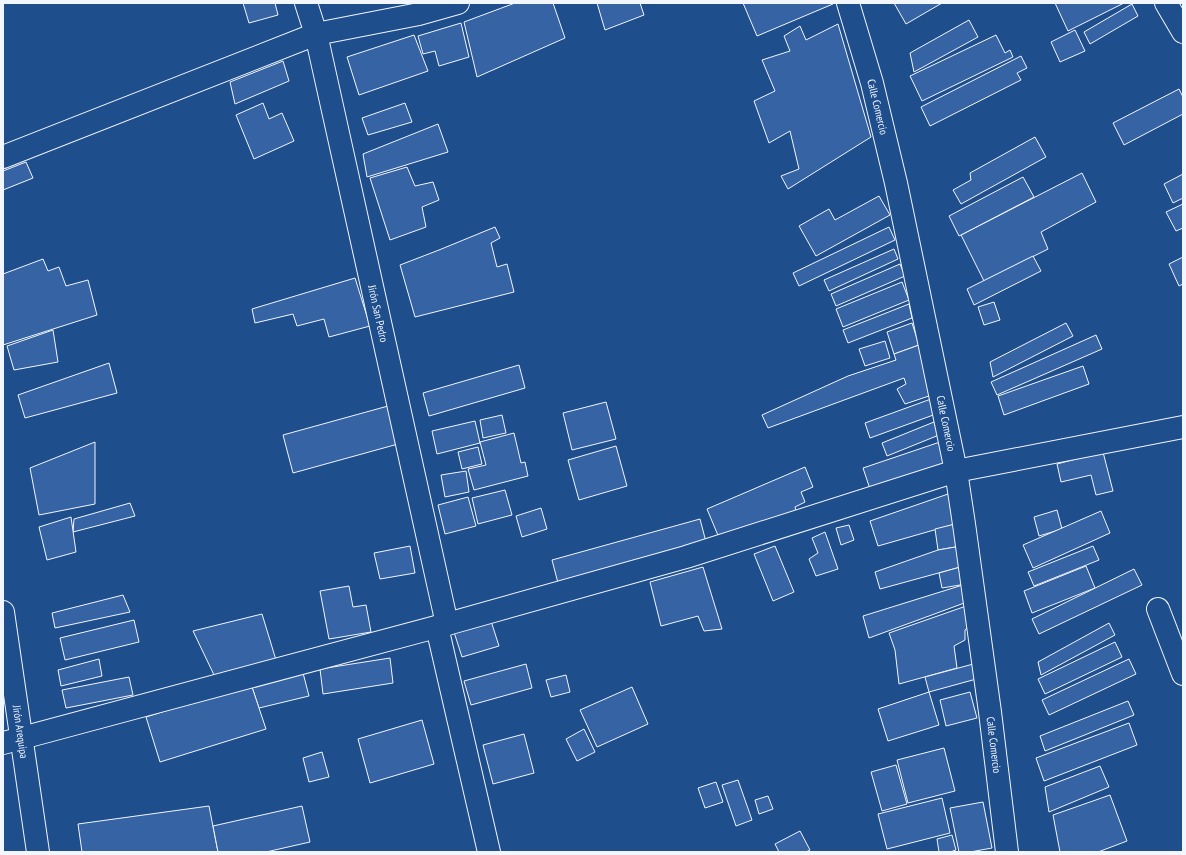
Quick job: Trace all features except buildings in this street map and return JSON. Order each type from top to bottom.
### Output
[{"type":"street","name":"Jirón San Pedro","points":[[306,3],[316,34],[489,852]]},
{"type":"street","points":[[3,157],[316,34],[419,14],[458,3]]},
{"type":"street","name":"Calle Comercio","points":[[848,3],[872,83],[896,183],[956,471],[989,704],[1007,852]]},
{"type":"street","points":[[1166,3],[1183,32]]},
{"type":"street","points":[[13,740],[442,625],[686,557],[956,471],[1183,427]]},
{"type":"street","points":[[1158,609],[1183,674]]},
{"type":"street","name":"Jirón Arequipa","points":[[3,612],[13,740],[38,852]]}]
